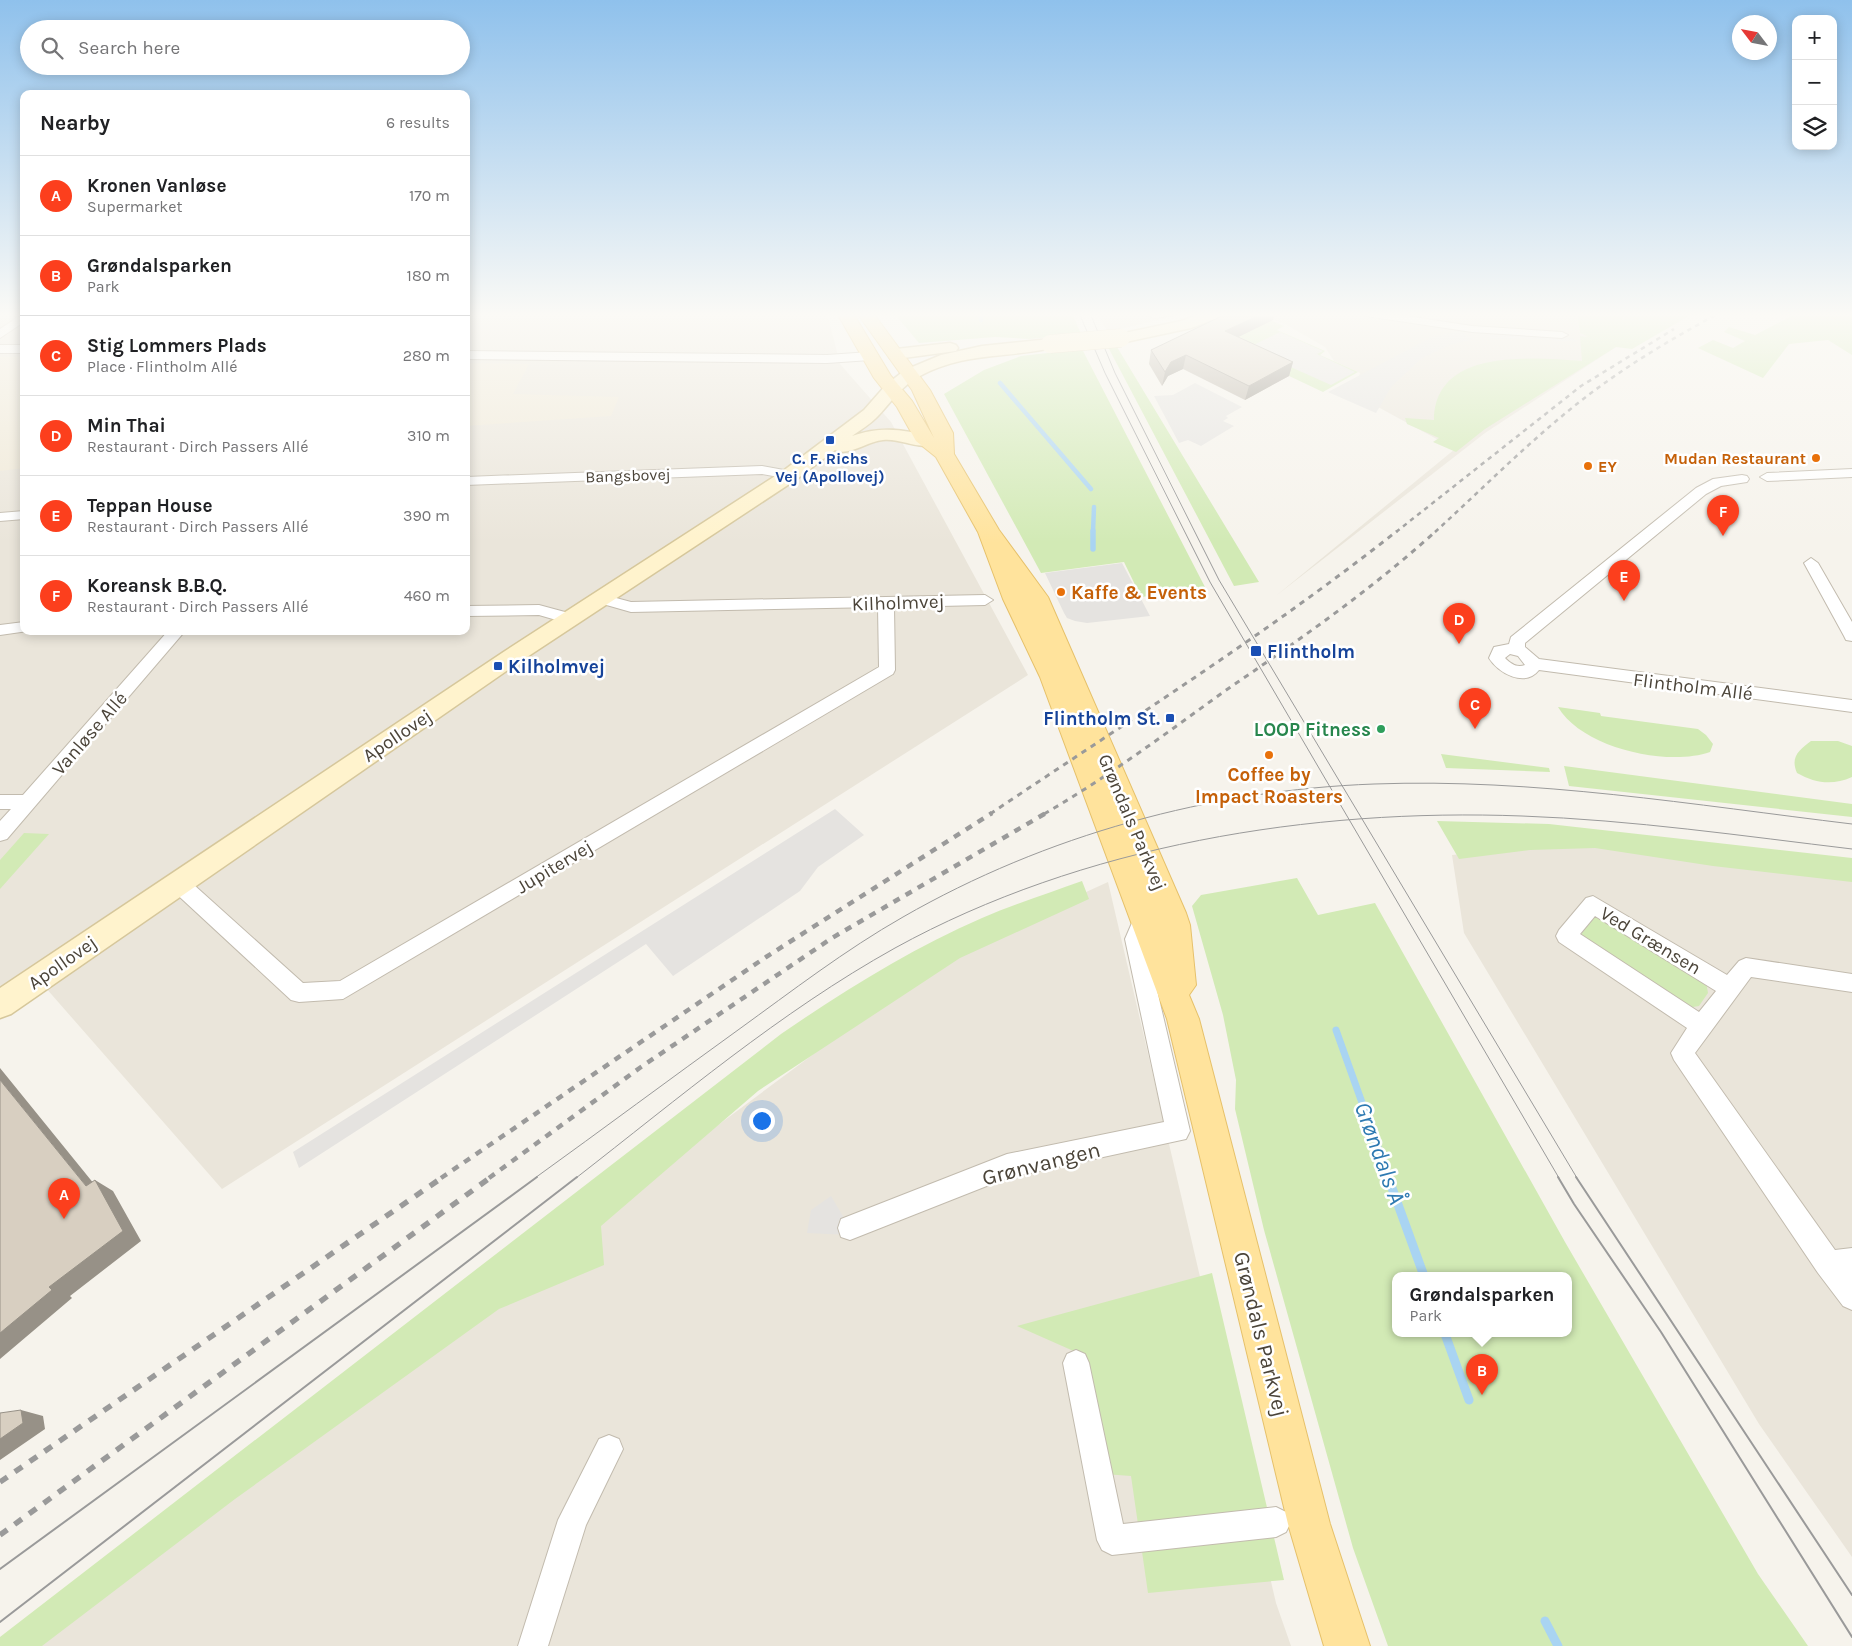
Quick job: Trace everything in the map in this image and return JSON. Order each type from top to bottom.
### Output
[{"type":"main road","name":"Grøndals Parkvej","points":[[893,390],[905,405],[926,440],[944,454],[989,532],[1014,599],[1052,654],[1171,913],[1175,925],[1183,1019]]},
{"type":"main road","name":"Grøndals Parkvej","points":[[921,390],[943,432],[944,454]]},
{"type":"main road","name":"Grøndals Parkvej","points":[[1052,654],[1183,1019],[1309,1524],[1347,1646]]},
{"type":"street","name":"Apollovej","points":[[0,1005],[178,882],[570,619],[793,473],[870,414],[891,390]]},
{"type":"street","name":"Apollovej","points":[[839,449],[905,405],[921,390]]},
{"type":"street","name":"Apollovej","points":[[793,473],[870,435],[892,434],[926,440]]},
{"type":"street","name":"Bangsbovej","points":[[470,481],[762,470],[793,473]]},
{"type":"street","points":[[1534,664],[1528,656],[1517,650],[1517,641],[1701,491],[1718,482],[1742,479],[1740,474],[1746,471],[1757,472],[1767,477],[1852,473]]},
{"type":"street","points":[[0,517],[20,515]]},
{"type":"street","points":[[1811,563],[1852,636]]},
{"type":"street","name":"Kilholmvej","points":[[601,599],[631,607],[985,600]]},
{"type":"street","name":"Jupitervej","points":[[178,882],[299,993],[343,990],[887,670],[886,603]]},
{"type":"street","points":[[470,611],[539,610],[570,619]]},
{"type":"street","points":[[0,630],[20,628]]},
{"type":"street","name":"Vanløse Allé","points":[[0,834],[174,635]]},
{"type":"street","name":"Flintholm Allé","points":[[1534,664],[1852,706]]},
{"type":"street","points":[[0,802],[28,802]]},
{"type":"street","name":"Ved Grænsen","points":[[1702,1026],[1566,936],[1593,904],[1730,988]]},
{"type":"street","name":"Grøndals Parkvej","points":[[1145,915],[1135,939],[1178,1130]]},
{"type":"street","points":[[1852,983],[1746,967],[1682,1053],[1852,1298]]},
{"type":"street","name":"Grønvangen","points":[[850,1228],[1007,1166],[1178,1130]]},
{"type":"street","points":[[1827,1264],[1852,1261]]},
{"type":"street","points":[[1076,1363],[1112,1540],[1276,1522]]},
{"type":"street","points":[[533,1646],[574,1520],[609,1449]]},
{"type":"shaded area","points":[[0,390],[20,390],[20,635],[470,635],[470,390],[863,390],[891,422],[1028,675],[222,1189],[45,987],[0,1002]]},
{"type":"shaded area","points":[[0,390],[20,390],[20,468],[0,471]]},
{"type":"shaded area","points":[[470,390],[515,390],[513,394],[619,397],[611,416],[470,426]]},
{"type":"shaded area","points":[[1183,390],[1208,390],[1242,407],[1226,416],[1228,418],[1223,421],[1234,426],[1201,446],[1188,440],[1179,443],[1154,396],[1173,395]]},
{"type":"shaded area","points":[[1332,390],[1389,390],[1376,413],[1328,392]]},
{"type":"shaded area","points":[[1357,390],[1551,390],[1485,433],[1277,595],[1455,449],[1356,395]]},
{"type":"shaded area","points":[[1122,563],[1150,616],[1087,623],[1067,618],[1045,573]]},
{"type":"shaded area","points":[[835,809],[864,835],[818,867],[800,891],[673,976],[646,944],[299,1168],[293,1152]]},
{"type":"shaded area","points":[[1591,844],[1852,873],[1852,1557],[1759,1424],[1464,933],[1452,855]]},
{"type":"shaded area","points":[[1108,882],[1276,1603],[1291,1646],[15,1646],[946,956]]},
{"type":"shaded area","points":[[831,1196],[850,1228],[850,1235],[807,1233],[811,1210]]},
{"type":"green space","points":[[951,390],[1103,390],[1206,589],[1141,597],[1124,562],[1041,573],[944,394]]},
{"type":"green space","points":[[1131,390],[1143,390],[1259,582],[1234,586]]},
{"type":"green space","points":[[1443,390],[1548,390],[1485,429],[1456,452],[1433,442],[1439,438],[1407,424],[1405,418],[1434,420],[1439,396]]},
{"type":"green space","points":[[1558,707],[1600,713],[1601,716],[1698,729],[1713,744],[1710,752],[1692,756],[1671,757],[1627,751],[1605,743],[1586,733],[1570,721]]},
{"type":"green space","points":[[1811,741],[1838,741],[1852,746],[1852,777],[1838,782],[1824,782],[1810,779],[1797,773],[1795,758],[1799,751]]},
{"type":"green space","points":[[1441,754],[1549,768],[1550,772],[1446,768]]},
{"type":"green space","points":[[1564,766],[1852,804],[1852,817],[1569,786]]},
{"type":"green space","points":[[1437,821],[1549,824],[1852,858],[1852,882],[1713,866],[1595,848],[1530,850],[1459,859]]},
{"type":"green space","points":[[24,833],[49,834],[0,889],[0,860]]},
{"type":"green space","points":[[1297,878],[1318,915],[1375,903],[1565,1242],[1758,1574],[1808,1646],[1388,1646],[1353,1548],[1264,1230],[1235,1109],[1236,1080],[1223,1015],[1192,906],[1201,895]]},
{"type":"green space","points":[[1082,881],[1089,899],[960,958],[758,1091],[601,1226],[604,1265],[499,1309],[235,1499],[42,1646],[0,1646],[0,1637],[781,1034],[854,986],[930,943],[994,913]]},
{"type":"green space","points":[[1598,915],[1706,982],[1708,993],[1699,1006],[1686,1005],[1581,937],[1587,924]]},
{"type":"green space","points":[[1212,1273],[1284,1580],[1148,1593],[1131,1476],[1104,1474],[1078,1353],[1017,1326]]},
{"type":"building","points":[[0,1080],[86,1186],[95,1180],[123,1231],[49,1287],[52,1290],[0,1333]]},
{"type":"building","points":[[21,1410],[23,1423],[0,1439],[0,1413]]},
{"type":"waterway","name":"Grøndals Å","points":[[1006,390],[1091,489]]},
{"type":"waterway","name":"Grøndals Å","points":[[1093,532],[1094,507]]},
{"type":"waterway","name":"Grøndals Å","points":[[1093,532],[1093,549]]},
{"type":"waterway","name":"Grøndals Å","points":[[1336,1030],[1389,1178]]},
{"type":"waterway","name":"Grøndals Å","points":[[1388,1177],[1423,1272]]},
{"type":"waterway","name":"Grøndals Å","points":[[1446,1337],[1469,1400]]},
{"type":"waterway","name":"Grøndals Å","points":[[1545,1621],[1558,1646]]},
{"type":"tram line","points":[[1113,390],[1210,582],[1330,787]]},
{"type":"tram line","points":[[1123,390],[1219,580],[1342,786]]},
{"type":"tram line","points":[[1342,786],[1434,783],[1554,789],[1674,801],[1852,824]]},
{"type":"tram line","points":[[1330,787],[1342,786]]},
{"type":"tram line","points":[[1342,786],[1362,819]]},
{"type":"tram line","points":[[535,1178],[840,957],[903,917],[958,888],[1014,862],[1072,840],[1131,822],[1191,807],[1251,796],[1330,787]]},
{"type":"tram line","points":[[1330,787],[1349,820]]},
{"type":"tram line","points":[[1362,819],[1442,815],[1564,818],[1688,829],[1852,849]]},
{"type":"tram line","points":[[1349,820],[1362,819]]},
{"type":"tram line","points":[[1362,819],[1577,1178]]},
{"type":"tram line","points":[[576,1178],[731,1057],[811,1000],[895,948],[967,912],[1042,883],[1120,859],[1200,840],[1280,827],[1349,820]]},
{"type":"tram line","points":[[1349,820],[1559,1178]]},
{"type":"tram line","points":[[0,1569],[537,1177]]},
{"type":"tram line","points":[[0,1622],[577,1177]]},
{"type":"tram line","points":[[1558,1177],[1574,1204],[1661,1332],[1852,1637]]},
{"type":"tram line","points":[[1576,1177],[1852,1595]]},
{"type":"railway","points":[[1396,532],[1576,390]]},
{"type":"railway","points":[[1435,532],[1519,453],[1596,390]]},
{"type":"railway","points":[[990,814],[1248,641],[1397,531]]},
{"type":"railway","points":[[1044,814],[1134,756],[1305,635],[1359,595],[1436,531]]},
{"type":"railway","points":[[441,1178],[766,957],[992,813]]},
{"type":"railway","points":[[489,1178],[641,1067],[832,938],[1046,813]]},
{"type":"railway","points":[[0,1482],[443,1177]]},
{"type":"railway","points":[[0,1535],[491,1177]]},
{"type":"place","name":"C. F. Richs Vej (Apollovej)","points":[[830,440]]},
{"type":"place","name":"Mudan Restaurant","points":[[1816,458]]},
{"type":"place","name":"EY","points":[[1588,466]]},
{"type":"place","name":"Koreansk B.B.Q.","points":[[1723,536]]},
{"type":"place","name":"Kaffe & Events","points":[[1061,592]]},
{"type":"place","name":"Teppan House","points":[[1624,601]]},
{"type":"place","name":"Min Thai","points":[[1459,644]]},
{"type":"place","name":"Flintholm","points":[[1256,651]]},
{"type":"place","name":"Kilholmvej","points":[[498,666]]},
{"type":"place","name":"Flintholm St.","points":[[1170,718]]},
{"type":"place","name":"LOOP Fitness","points":[[1381,729]]},
{"type":"place","name":"Stig Lommers Plads","points":[[1475,729]]},
{"type":"place","name":"Coffee by Impact Roasters","points":[[1269,755]]},
{"type":"place","name":"Kronen Vanløse","points":[[64,1219]]},
{"type":"place","name":"Grøndalsparken","points":[[1482,1395]]}]
